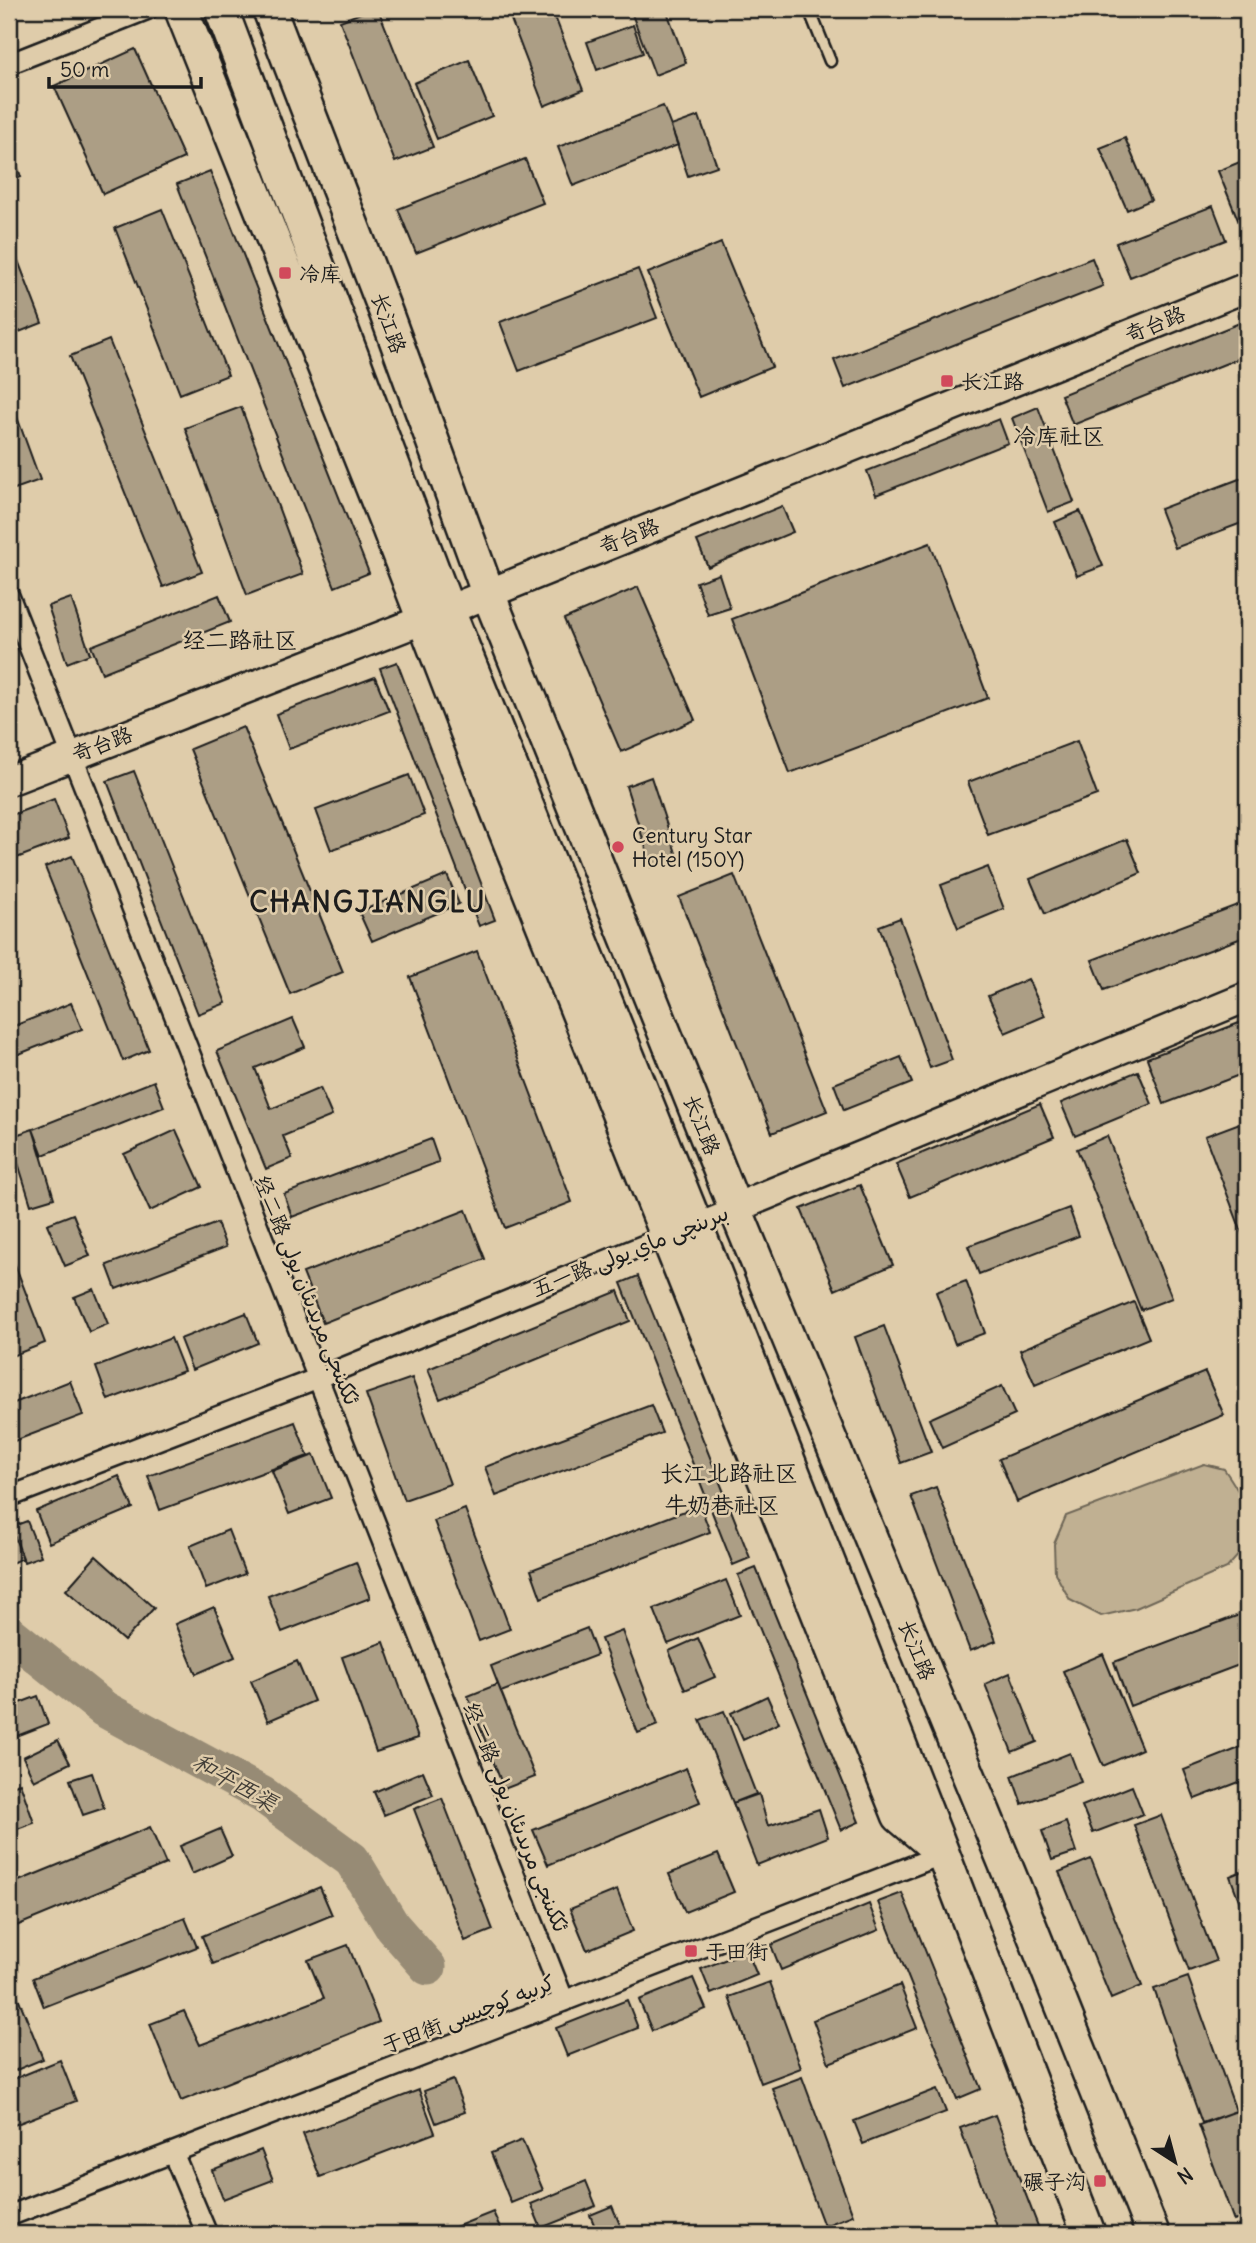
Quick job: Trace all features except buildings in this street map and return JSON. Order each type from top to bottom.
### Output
[{"type":"main road","points":[[180,9],[435,614]]},
{"type":"main road","name":"长江路","points":[[220,9],[435,614],[682,1230],[943,1854],[1089,2234]]},
{"type":"main road","name":"长江路","points":[[269,9],[381,301],[488,593],[1153,2234]]},
{"type":"street","points":[[9,64],[148,9]]},
{"type":"street","name":"奇台路","points":[[9,781],[488,593],[1247,287]]},
{"type":"street","name":"经二路 ئككىنجى مرىدىئان يولى","points":[[9,596],[564,2001]]},
{"type":"street","name":"五一路 بىرىنچى ماي يولى","points":[[9,1497],[318,1378],[1247,997]]},
{"type":"street","name":"于田街 كرىيە كوچىسى","points":[[9,2216],[943,1854]]},
{"type":"street","points":[[173,2152],[207,2234]]},
{"type":"lane","points":[[809,9],[830,61]]},
{"type":"shaded area","points":[[1204,1464],[1224,1469],[1244,1504],[1247,1545],[1227,1568],[1136,1608],[1101,1616],[1070,1600],[1055,1573],[1054,1544],[1066,1516]]},
{"type":"waterway","name":"和平西渠","points":[[9,1633],[104,1709],[263,1795],[352,1860],[392,1926],[428,1967]]},
{"type":"place","name":"冷库","points":[[285,273]]},
{"type":"place","name":"长江路","points":[[947,381]]},
{"type":"place","name":"Century Star Hotel (150Y)","points":[[618,847]]},
{"type":"place","name":"于田街","points":[[691,1951]]},
{"type":"place","name":"碾子沟","points":[[1100,2181]]},
{"type":"district","name":"冷库社区","points":[[1059,435]]},
{"type":"district","name":"经二路社区","points":[[240,639]]},
{"type":"district","name":"CHANGJIANGLU","points":[[368,902]]},
{"type":"district","name":"长江北路社区","points":[[729,1472]]},
{"type":"district","name":"牛奶巷社区","points":[[722,1504]]}]
